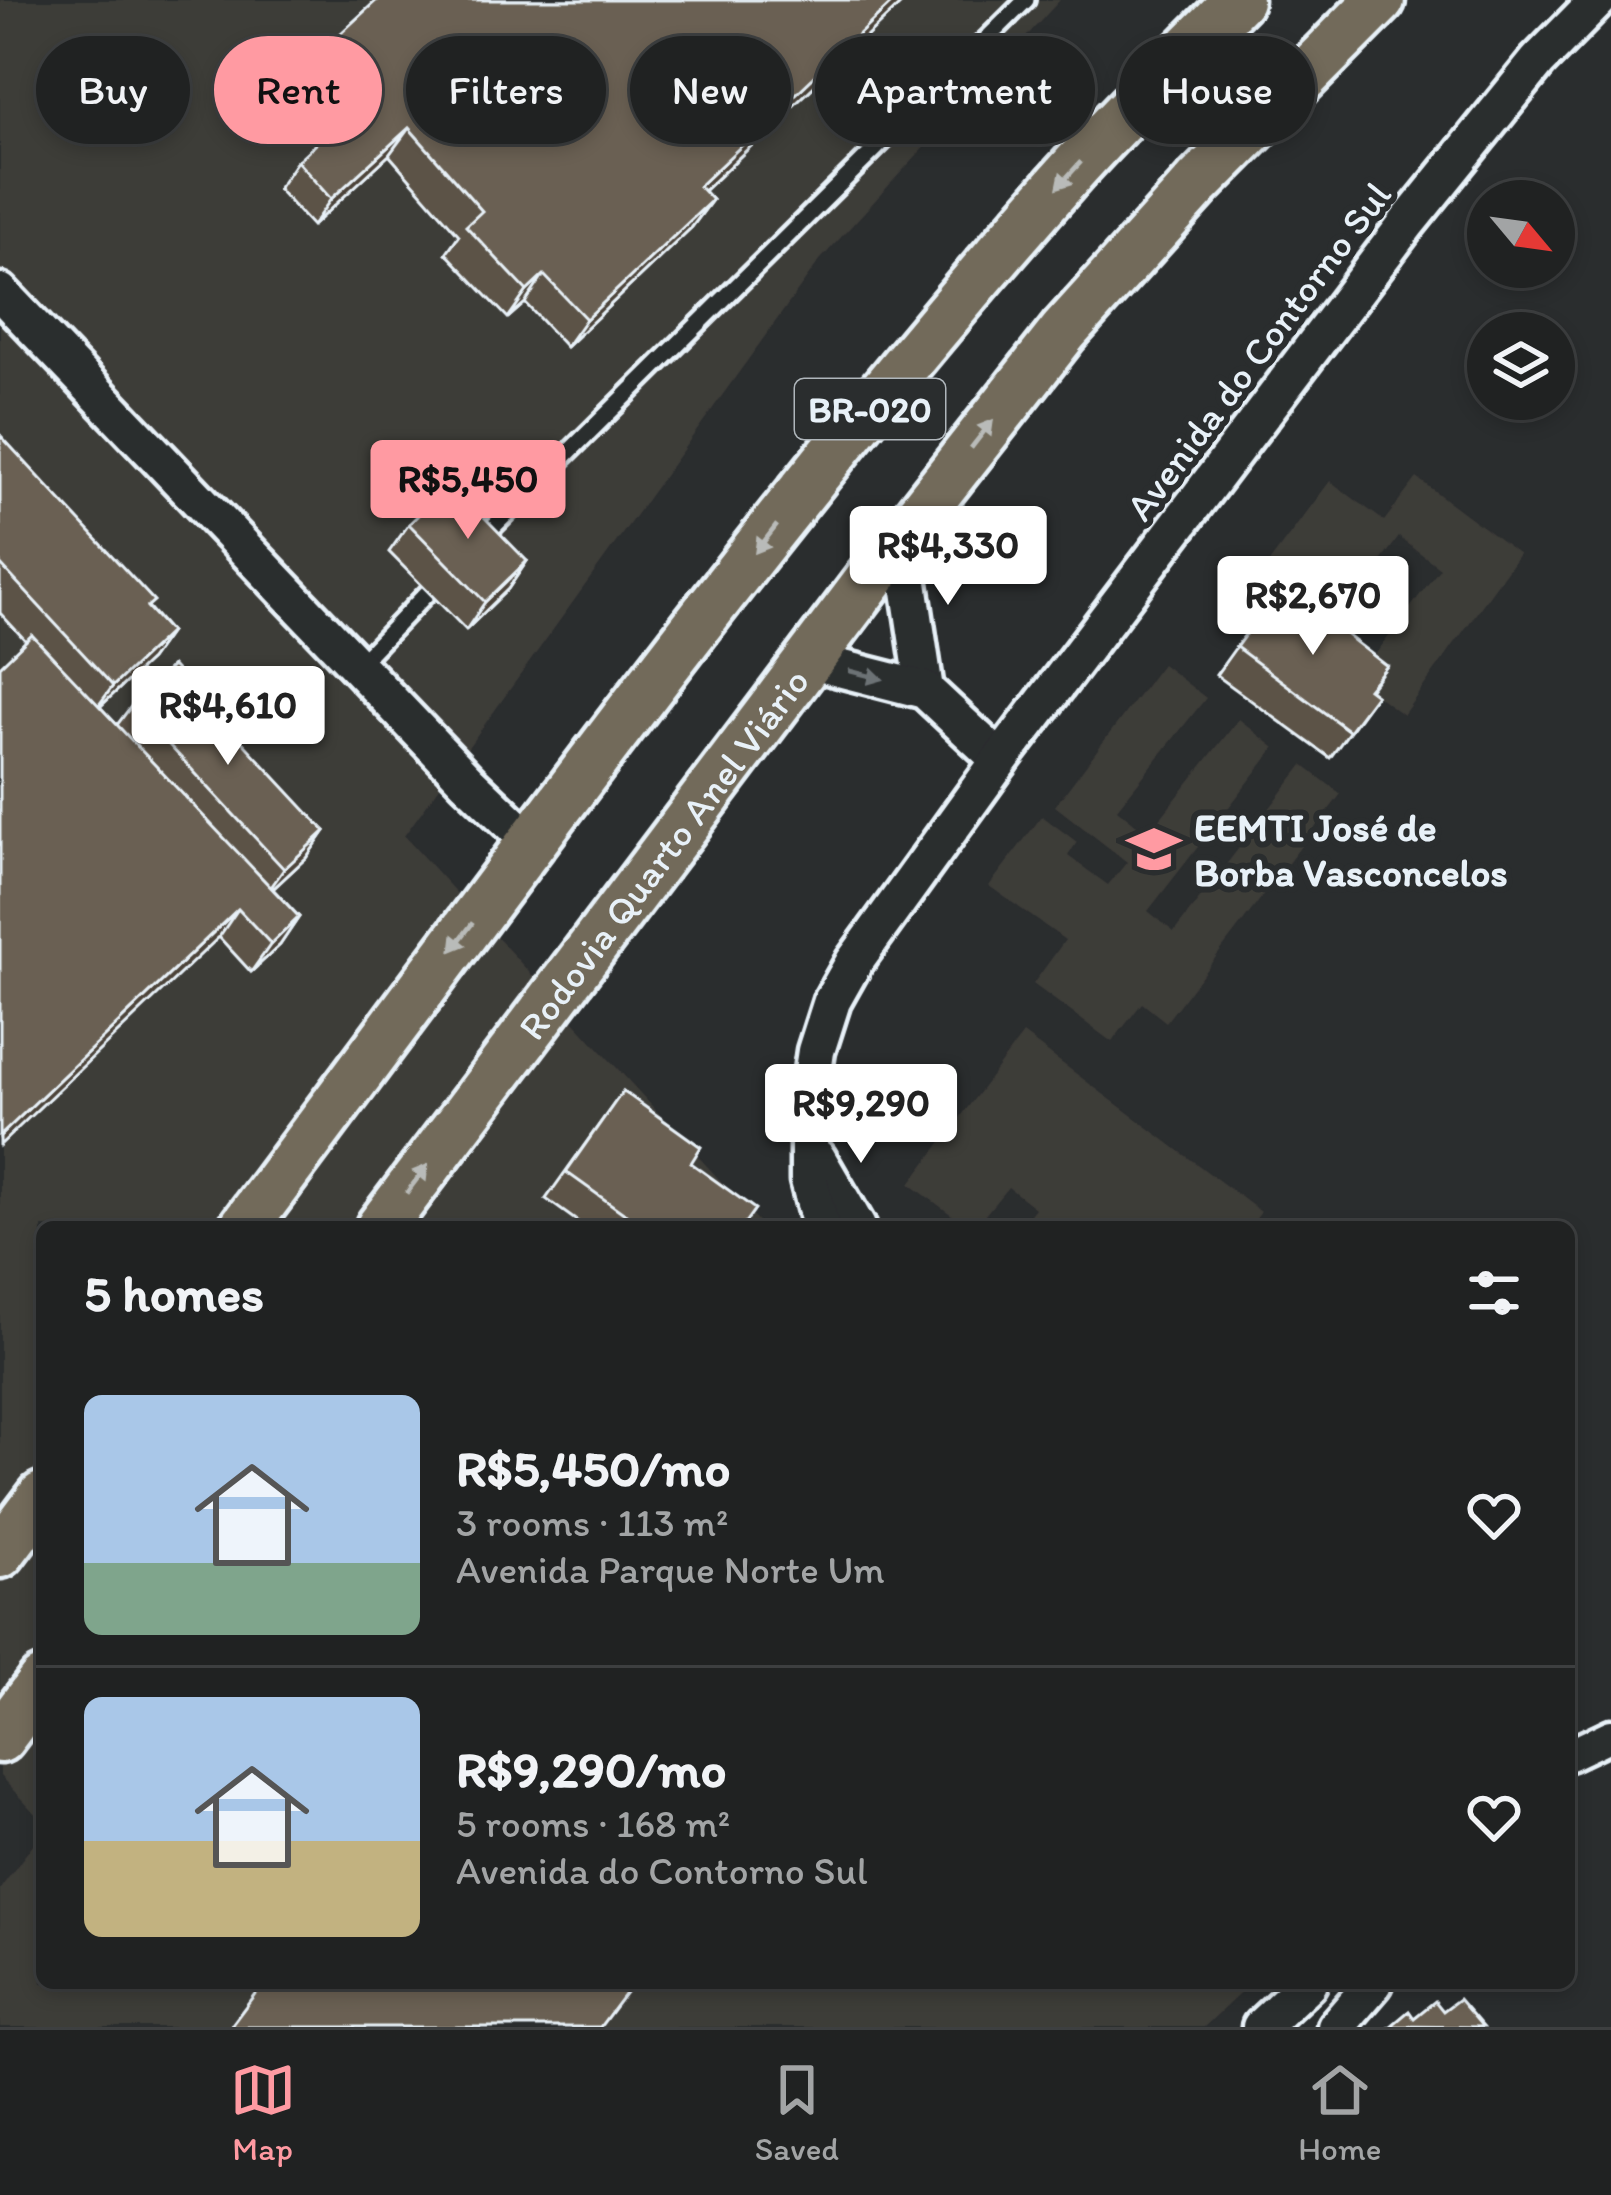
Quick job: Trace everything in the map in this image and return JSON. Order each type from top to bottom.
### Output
[{"type":"highway","name":"BR-020","points":[[248,1221],[532,843],[856,424],[1069,174],[1238,0]]},
{"type":"highway","name":"Rodovia Quarto Anel Viário","points":[[386,1221],[808,660],[1064,331],[1198,183],[1380,0]]},
{"type":"highway","points":[[0,1552],[36,1505]]},
{"type":"highway","points":[[0,1738],[36,1690]]},
{"type":"street","name":"Avenida do Contorno Sul","points":[[819,1221],[809,1180],[809,1098],[816,1052],[832,1001],[854,962],[1000,760],[1407,223],[1538,62],[1598,0]]},
{"type":"street","points":[[0,292],[532,843]]},
{"type":"street","points":[[902,537],[925,690]]},
{"type":"street","points":[[808,660],[925,690],[1000,760]]},
{"type":"street","points":[[808,1141],[854,1221]]},
{"type":"street","points":[[1575,1752],[1611,1736]]},
{"type":"street","points":[[1261,2027],[1302,1989]]},
{"type":"street","points":[[1336,2027],[1369,1989]]},
{"type":"lane","points":[[470,550],[1026,0]]},
{"type":"lane","points":[[357,666],[429,590]]},
{"type":"shaded area","points":[[0,0],[1060,0],[1027,36],[815,36],[815,144],[927,144],[820,260],[404,836],[757,1221],[36,1221],[36,1815],[0,1776]]},
{"type":"shaded area","points":[[1417,478],[1519,554],[1403,715],[1356,680],[1440,568],[1399,537],[1313,652],[1243,597],[1330,481],[1384,521]]},
{"type":"shaded area","name":"EEMTI José de Borba Vasconcelos","points":[[1162,664],[1206,698],[1117,809],[1148,834],[1239,719],[1275,748],[1148,911],[1174,932],[1303,765],[1341,794],[1166,1022],[1142,1003],[1112,1042],[1033,984],[1065,940],[989,886],[1042,816],[1077,842],[1068,856],[1108,885],[1127,862],[1055,806]]},
{"type":"shaded area","points":[[1023,1034],[1261,1212],[1254,1221],[1025,1221],[1035,1208],[1008,1187],[980,1221],[960,1221],[910,1184]]},
{"type":"shaded area","points":[[36,1840],[36,1989],[1245,1989],[1204,2027],[0,2027],[0,1889]]},
{"type":"building","points":[[377,0],[895,0],[857,36],[815,36],[815,76],[791,99],[791,36],[630,36],[630,144],[743,144],[699,186],[712,200],[586,319],[544,275],[527,291],[466,226],[482,211],[423,144],[606,144],[606,36],[406,36],[406,131],[331,199],[297,161],[315,144],[382,144],[382,36],[338,36]]},
{"type":"building","points":[[0,435],[154,601],[147,607],[170,632],[113,686],[0,564]]},
{"type":"building","points":[[451,483],[527,561],[485,602],[409,524]]},
{"type":"building","points":[[1282,585],[1387,666],[1368,689],[1376,695],[1349,731],[1236,647]]},
{"type":"building","points":[[32,635],[299,917],[271,944],[238,909],[0,1136],[0,666]]},
{"type":"building","points":[[172,666],[325,831],[284,869],[132,705]]},
{"type":"building","points":[[623,1091],[701,1147],[691,1163],[755,1209],[746,1221],[635,1221],[566,1172]]},
{"type":"building","points":[[258,1989],[628,1989],[600,2027],[230,2027]]},
{"type":"building","points":[[1459,1999],[1483,2027],[1391,2026],[1409,2011],[1414,2018],[1435,2001],[1443,2011]]},
{"type":"place","name":"EEMTI José de Borba Vasconcelos","points":[[1154,849]]}]
